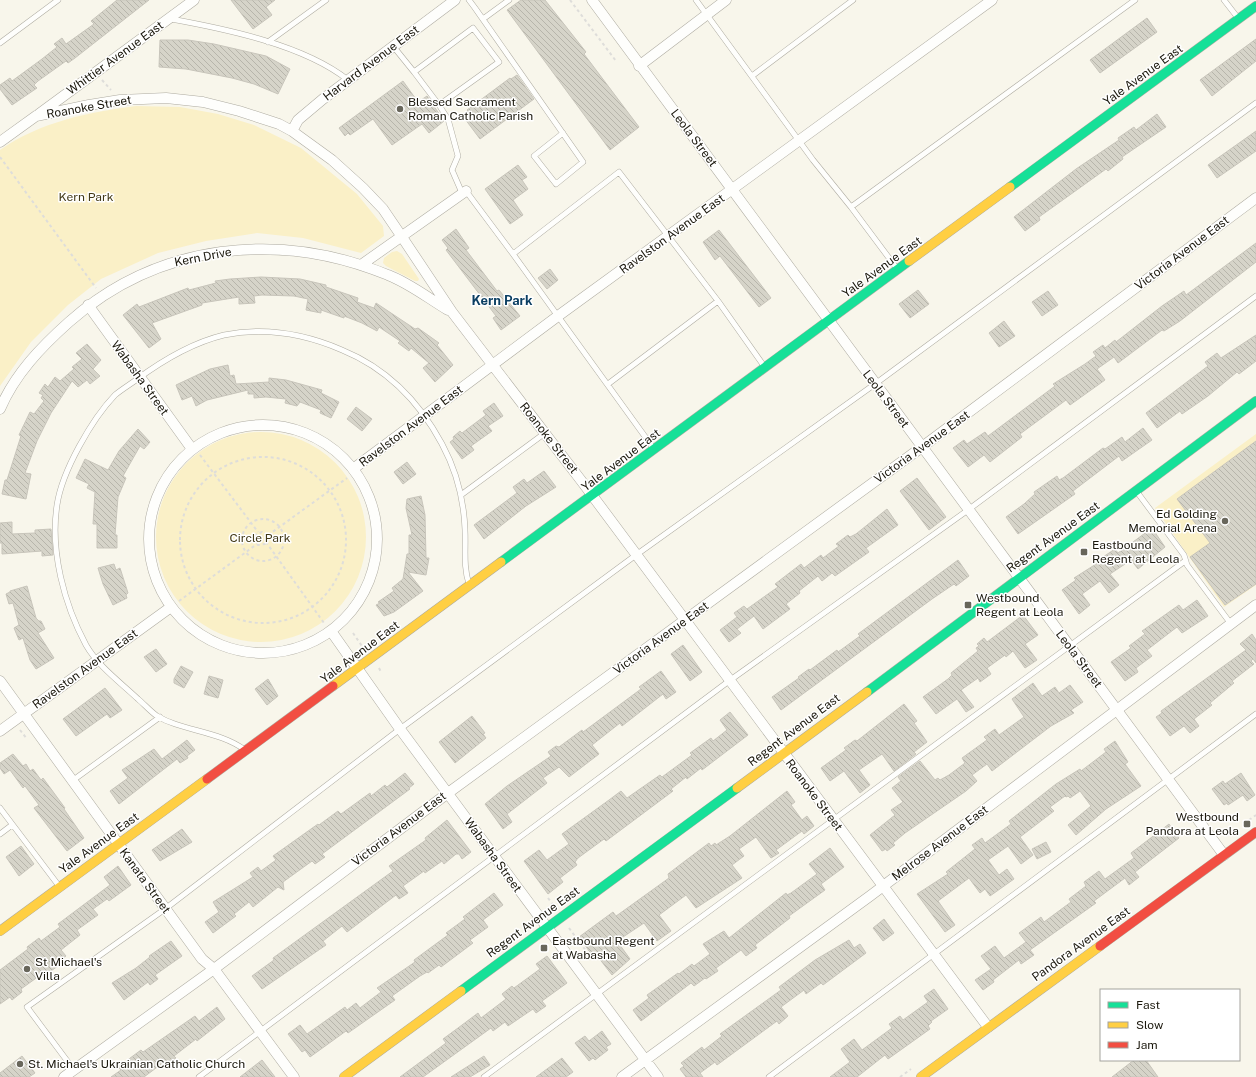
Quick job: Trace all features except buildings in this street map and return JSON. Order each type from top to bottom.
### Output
[{"type":"street","name":"Whittier Avenue East","points":[[36,116],[194,0]]},
{"type":"street","name":"Harvard Avenue East","points":[[292,131],[298,120],[348,80],[455,0]]},
{"type":"street","name":"Leola Street","points":[[592,0],[639,66],[733,190],[1224,855]]},
{"type":"street","points":[[639,66],[726,0]]},
{"type":"street","name":"Ravelston Avenue East","points":[[354,470],[558,316],[800,142],[992,0]]},
{"type":"street","name":"Yale Avenue East","points":[[0,931],[358,669],[1256,6]]},
{"type":"street","name":"Roanoke Street","points":[[0,142],[36,116],[120,100],[166,98],[203,102],[239,111],[279,124],[292,131],[332,160],[363,188],[383,209],[452,312],[686,620],[783,754],[988,1027]]},
{"type":"street","points":[[361,265],[464,192]]},
{"type":"street","name":"Victoria Avenue East","points":[[64,1077],[214,969],[448,793],[922,447],[1256,198]]},
{"type":"street","name":"Kern Drive","points":[[0,409],[5,398],[28,363],[46,342],[88,305],[135,277],[174,262],[218,252],[256,248],[292,250],[361,265],[390,276],[452,312]]},
{"type":"street","name":"Wabasha Street","points":[[88,305],[194,449]]},
{"type":"street","name":"Regent Avenue East","points":[[344,1077],[783,754],[1018,577],[1256,402]]},
{"type":"street","points":[[258,425],[282,426],[300,431],[322,441],[340,455],[354,470],[369,495],[375,515],[377,534],[376,555],[370,579],[358,602],[346,618],[331,631],[311,643],[290,650],[268,654],[246,652],[224,647],[204,637],[186,624],[171,607],[160,590],[151,565],[148,540],[150,519],[156,499],[165,480],[177,464],[194,449],[217,435],[235,429],[258,425]]},
{"type":"street","name":"Melrose Avenue East","points":[[622,1077],[883,887],[1116,709],[1256,605]]},
{"type":"street","name":"Ravelston Avenue East","points":[[0,731],[171,607]]},
{"type":"street","name":"Wabasha Street","points":[[331,631],[400,729],[658,1077]]},
{"type":"street","name":"Kanata Street","points":[[0,681],[202,959],[214,969],[294,1077]]},
{"type":"street","name":"Pandora Avenue East","points":[[921,1077],[1256,832]]},
{"type":"lane","points":[[0,42],[58,0]]},
{"type":"lane","points":[[268,42],[326,0]]},
{"type":"lane","points":[[469,0],[584,162],[556,184],[534,156],[563,133]]},
{"type":"lane","points":[[483,19],[509,0]]},
{"type":"lane","points":[[696,0],[800,142],[851,207],[898,271]]},
{"type":"lane","points":[[752,76],[853,0]]},
{"type":"lane","points":[[851,207],[1135,0]]},
{"type":"lane","points":[[1224,0],[1238,19]]},
{"type":"lane","points":[[169,18],[268,42],[317,61],[336,71],[348,80]]},
{"type":"lane","points":[[414,72],[473,28],[499,62],[440,105]]},
{"type":"lane","points":[[393,46],[440,105],[448,119],[458,156],[452,170],[464,192],[558,316],[655,450]]},
{"type":"lane","points":[[74,1070],[27,1007],[165,909],[400,729],[636,555],[875,384],[1256,103]]},
{"type":"lane","points":[[512,254],[619,172],[718,301],[766,368]]},
{"type":"lane","points":[[199,1077],[494,855],[729,681],[968,510],[1256,296]]},
{"type":"lane","points":[[608,384],[718,301]]},
{"type":"lane","points":[[246,751],[233,741],[212,736],[160,717],[97,660],[86,644],[68,601],[58,569],[55,537],[57,504],[66,472],[85,436],[116,395],[140,377],[177,352],[219,337],[259,332],[290,334],[323,342],[362,358],[389,376],[410,397],[442,443],[452,465],[461,495],[465,527],[464,571],[470,585]]},
{"type":"lane","points":[[461,495],[545,433]]},
{"type":"lane","points":[[1136,491],[1184,556],[1185,561],[1231,624]]},
{"type":"lane","points":[[484,1077],[596,993],[1185,561]]},
{"type":"lane","points":[[769,1077],[934,955],[1168,778],[1256,714]]},
{"type":"lane","points":[[72,781],[160,717]]},
{"type":"lane","points":[[0,808],[59,887]]},
{"type":"lane","points":[[0,834],[12,825]]},
{"type":"path","points":[[570,0],[616,61]]},
{"type":"path","points":[[0,157],[102,296]]},
{"type":"path","points":[[194,449],[258,532],[262,532],[267,536]]},
{"type":"path","points":[[254,457],[275,457],[286,459],[306,468],[330,490],[341,509],[344,520],[346,536],[345,552],[334,583],[312,607],[298,615],[282,621],[261,623],[239,620],[219,611],[202,598],[195,589],[185,570],[179,538],[180,527],[186,506],[191,496],[213,472],[232,462],[243,459],[254,457]]},
{"type":"path","points":[[331,631],[266,542],[267,536],[330,490],[354,470]]},
{"type":"path","points":[[261,518],[266,518],[280,527],[284,535],[284,545],[276,556],[262,561],[253,559],[245,552],[241,538],[244,529],[250,522],[261,518]]},
{"type":"path","points":[[256,544],[254,537],[258,532]]},
{"type":"path","points":[[171,607],[256,544],[263,545],[266,542]]},
{"type":"path","points":[[19,730],[27,738]]},
{"type":"path","points":[[548,898],[592,959]]},
{"type":"green space","name":"Kern Park","points":[[136,106],[180,107],[218,114],[254,125],[301,148],[357,194],[383,226],[384,236],[361,253],[303,238],[257,233],[206,241],[158,253],[101,279],[68,305],[31,342],[0,386],[0,150],[15,140],[48,125],[101,111]]},
{"type":"green space","points":[[397,251],[402,254],[419,279],[418,281],[415,281],[383,263],[384,258],[392,252]]},
{"type":"green space","name":"Circle Park","points":[[251,432],[271,432],[292,436],[311,444],[320,449],[336,462],[349,478],[362,506],[366,527],[366,547],[362,568],[349,596],[336,612],[320,625],[292,638],[271,642],[251,642],[230,638],[211,630],[194,619],[179,604],[168,587],[160,568],[156,547],[156,527],[160,506],[168,487],[179,470],[194,455],[211,444],[230,436]]},
{"type":"green space","name":"Ed Golding Memorial Arena","points":[[1256,434],[1256,585],[1224,607],[1155,508]]},
{"type":"traffic: fast","points":[[1010,187],[1256,6]]},
{"type":"traffic: fast","points":[[501,562],[909,261]]},
{"type":"traffic: fast","points":[[867,692],[1256,401]]},
{"type":"traffic: fast","points":[[461,991],[737,788]]},
{"type":"traffic: slow","points":[[909,261],[1010,187]]},
{"type":"traffic: slow","points":[[333,686],[501,562]]},
{"type":"traffic: slow","points":[[737,788],[867,692]]},
{"type":"traffic: slow","points":[[0,931],[207,779]]},
{"type":"traffic: slow","points":[[921,1077],[1100,946]]},
{"type":"traffic: slow","points":[[344,1077],[461,991]]},
{"type":"traffic: jam","points":[[207,779],[333,686]]},
{"type":"traffic: jam","points":[[1100,946],[1256,832]]},
{"type":"place","name":"Blessed Sacrament Roman Catholic Parish","points":[[400,109]]},
{"type":"place","name":"Ed Golding Memorial Arena","points":[[1225,521]]},
{"type":"place","name":"Eastbound Regent at Leola","points":[[1084,552]]},
{"type":"place","name":"Westbound Regent at Leola","points":[[968,605]]},
{"type":"place","name":"Westbound Pandora at Leola","points":[[1247,824]]},
{"type":"place","name":"Eastbound Regent at Wabasha","points":[[544,948]]},
{"type":"place","name":"St Michael's Villa","points":[[27,969]]},
{"type":"place","name":"St. Michael's Ukrainian Catholic Church","points":[[20,1064]]},
{"type":"district","name":"Kern Park","points":[[502,300]]}]
